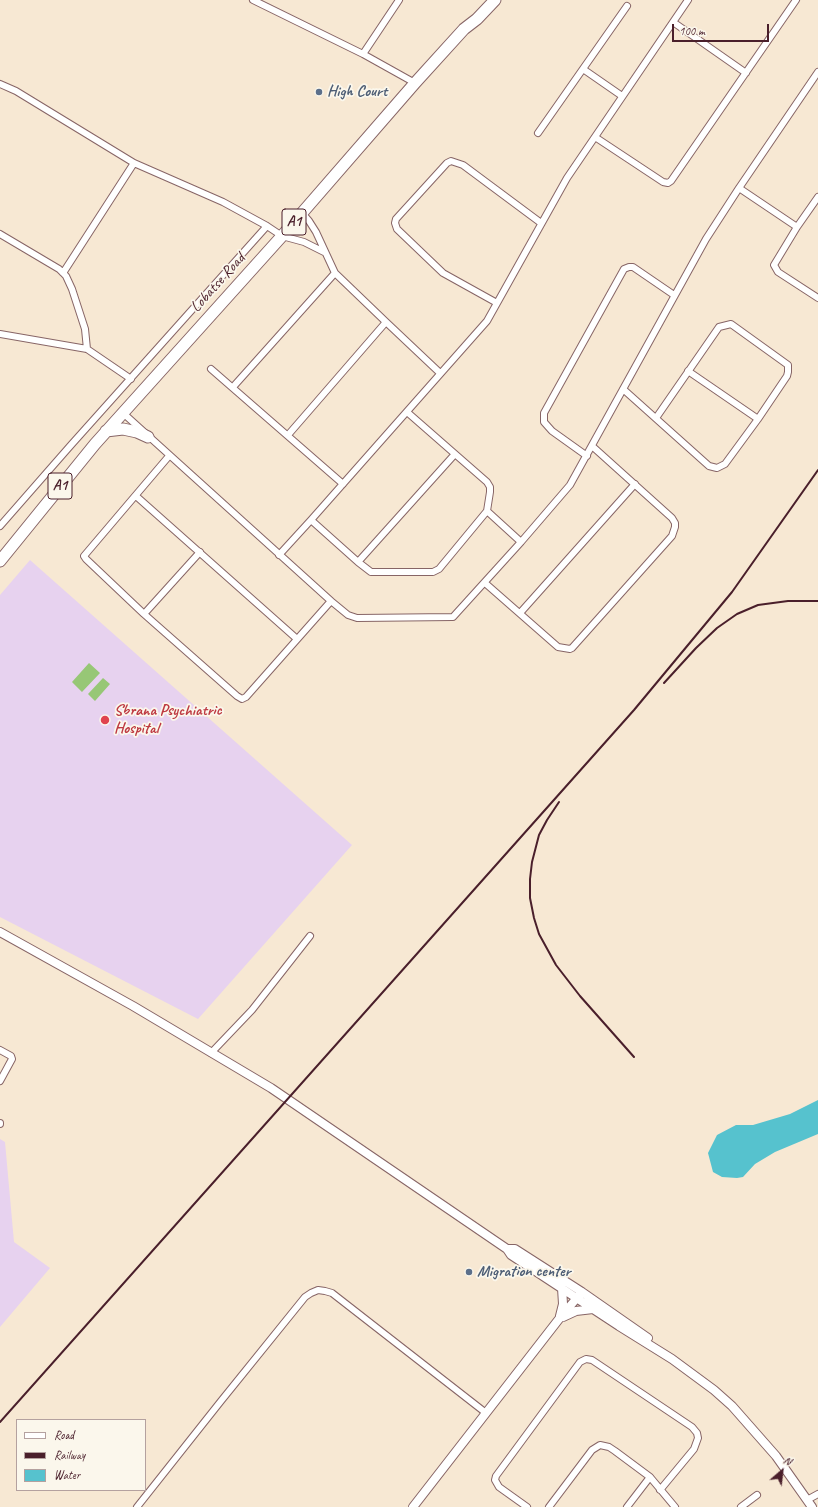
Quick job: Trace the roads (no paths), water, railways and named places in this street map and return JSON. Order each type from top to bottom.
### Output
[{"type":"highway","name":"Lobatse Road","points":[[0,561],[106,432],[282,236],[464,29],[487,0]]},
{"type":"highway","name":"Lobatse Road","points":[[464,29],[477,19],[495,0]]},
{"type":"highway","points":[[106,432],[123,429],[137,432],[148,437]]},
{"type":"street","points":[[253,0],[363,54],[415,83]]},
{"type":"street","points":[[363,54],[399,0]]},
{"type":"street","points":[[279,555],[312,520],[486,321],[567,178],[688,0]]},
{"type":"street","points":[[595,137],[663,182],[670,182],[796,0]]},
{"type":"street","points":[[538,133],[627,6]]},
{"type":"street","points":[[673,22],[746,73]]},
{"type":"street","points":[[583,69],[622,96]]},
{"type":"street","points":[[123,413],[168,456],[348,615],[357,618],[450,618],[455,616],[570,485],[706,239],[818,72]]},
{"type":"street","points":[[0,84],[16,91],[134,162],[223,202],[282,236],[304,242],[324,252]]},
{"type":"street","points":[[497,303],[443,273],[397,229],[395,223],[396,219],[446,163],[451,161],[463,164],[541,223]]},
{"type":"street","points":[[63,273],[134,162]]},
{"type":"street","points":[[739,188],[797,227]]},
{"type":"street","points":[[818,197],[775,262],[775,268],[778,272],[818,298]]},
{"type":"street","points":[[302,213],[312,227],[335,273],[440,373]]},
{"type":"street","points":[[0,526],[267,226]]},
{"type":"street","points":[[0,234],[63,273],[72,289],[85,329],[87,349]]},
{"type":"street","points":[[587,456],[552,431],[545,424],[544,413],[624,268],[633,268],[674,295]]},
{"type":"street","points":[[233,387],[335,273]]},
{"type":"street","points":[[288,436],[386,322]]},
{"type":"street","points":[[623,389],[709,466],[714,468],[725,464],[758,419],[787,376],[788,365],[731,324],[719,327],[656,418]]},
{"type":"street","points":[[0,334],[87,349],[131,379]]},
{"type":"street","points":[[211,369],[343,484]]},
{"type":"street","points":[[688,371],[758,419]]},
{"type":"street","points":[[312,520],[358,562],[374,573],[436,571],[439,569],[487,511],[490,492],[489,484],[407,412]]},
{"type":"street","points":[[485,582],[558,647],[566,649],[572,648],[672,536],[675,527],[674,521],[592,446]]},
{"type":"street","points":[[358,562],[455,454]]},
{"type":"street","points":[[168,456],[136,496],[84,556],[144,614],[237,696],[242,698],[246,697],[331,601]]},
{"type":"street","points":[[520,613],[635,484]]},
{"type":"street","points":[[136,496],[297,639]]},
{"type":"street","points":[[487,511],[521,542]]},
{"type":"street","points":[[144,614],[200,552]]},
{"type":"street","points":[[0,932],[133,1006],[276,1092],[507,1249],[511,1255],[562,1288],[580,1295],[594,1309],[672,1359],[714,1390],[732,1406],[776,1456],[809,1503],[818,1494]]},
{"type":"street","points":[[211,1053],[252,1010],[310,936]]},
{"type":"street","points":[[0,1050],[11,1056],[12,1059],[0,1081]]},
{"type":"street","points":[[507,1249],[514,1249],[580,1295],[665,1349],[672,1359]]},
{"type":"street","points":[[559,1319],[562,1304],[562,1288]]},
{"type":"street","points":[[137,1507],[305,1298],[318,1290],[332,1293],[486,1413]]},
{"type":"street","points":[[414,1507],[559,1319],[580,1295]]},
{"type":"street","points":[[559,1319],[576,1311],[594,1309]]},
{"type":"street","points":[[527,1507],[499,1487],[495,1480],[496,1476],[580,1362],[586,1359],[592,1360],[695,1430],[698,1438],[694,1449],[660,1490]]},
{"type":"street","points":[[549,1507],[592,1450],[600,1446],[609,1447],[650,1477],[675,1507]]},
{"type":"street","points":[[627,1507],[650,1477]]},
{"type":"street","points":[[741,1507],[757,1495]]},
{"type":"water","points":[[818,1100],[818,1134],[775,1152],[755,1164],[743,1177],[722,1177],[713,1172],[708,1153],[717,1135],[736,1125],[753,1125],[790,1114]]},
{"type":"railway","points":[[0,1422],[634,710],[732,592],[818,470]]},
{"type":"railway","points":[[664,683],[696,648],[717,628],[737,614],[758,605],[788,601],[818,601]]},
{"type":"railway","points":[[559,802],[539,835],[532,862],[530,898],[534,918],[539,934],[556,965],[580,996],[634,1057]]},
{"type":"place","name":"High Court","points":[[319,92]]},
{"type":"place","name":"Sbrana Psychiatric Hospital","points":[[105,720]]},
{"type":"place","name":"Migration center","points":[[469,1272]]}]
